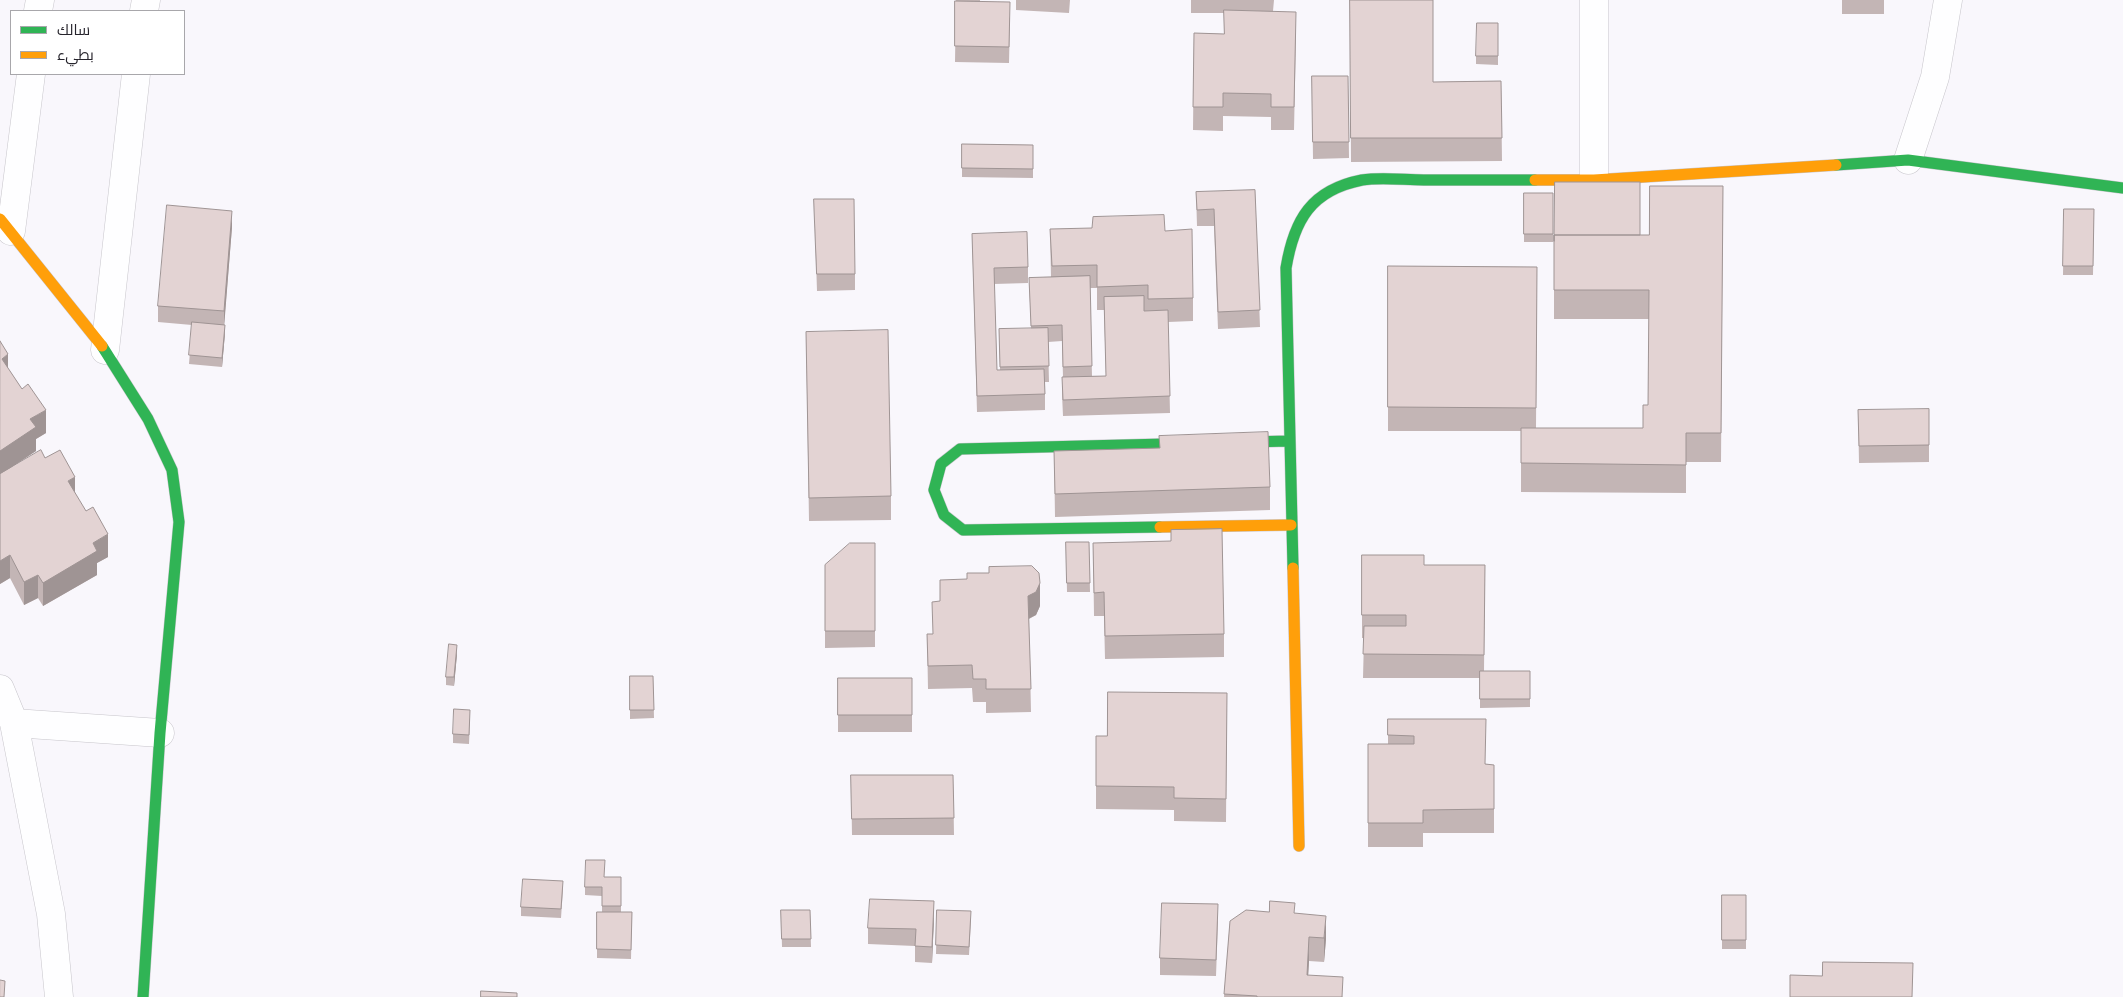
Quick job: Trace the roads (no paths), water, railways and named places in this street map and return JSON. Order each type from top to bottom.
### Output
[{"type":"street","points":[[1594,0],[1594,180]]},
{"type":"street","points":[[1908,160],[1935,77],[1948,0]]},
{"type":"street","points":[[30,75],[6,225],[105,350],[148,419],[172,470],[179,522],[160,733],[143,997]]},
{"type":"street","points":[[105,350],[136,75]]},
{"type":"street","points":[[1299,846],[1286,268],[1295,226],[1309,207],[1326,192],[1344,184],[1364,180],[1594,180],[1908,160],[2123,188]]},
{"type":"street","points":[[1289,441],[960,448],[941,464],[934,490],[944,515],[963,530],[1292,525]]},
{"type":"street","points":[[0,690],[14,723],[51,914],[59,997]]},
{"type":"street","points":[[14,723],[160,733]]}]
